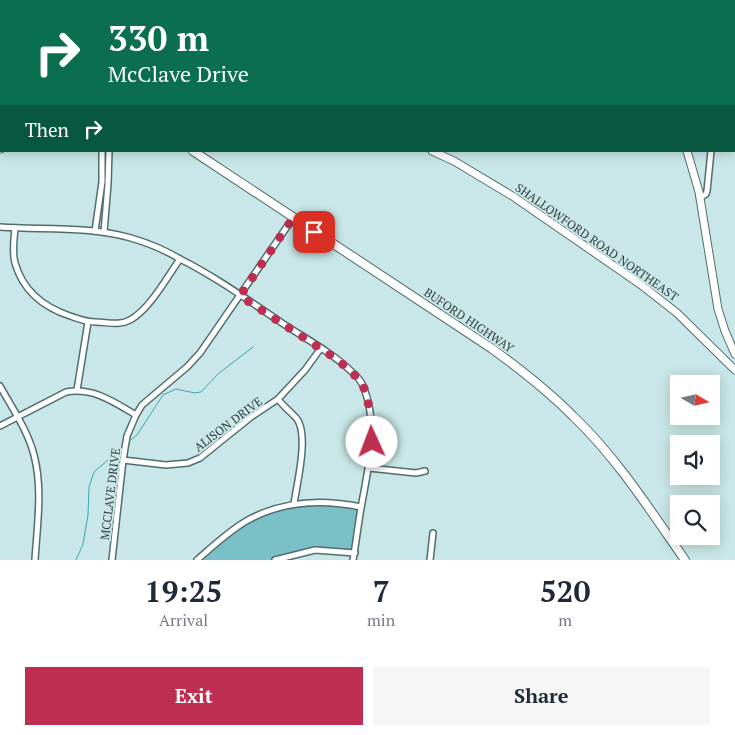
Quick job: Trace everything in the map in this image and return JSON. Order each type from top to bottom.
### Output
[{"type":"main road","name":"BUFORD HIGHWAY","points":[[194,152],[488,346],[538,384],[573,416],[609,455],[685,560]]},
{"type":"street","points":[[95,231],[102,182],[102,152]]},
{"type":"street","points":[[104,232],[109,152]]},
{"type":"street","name":"SHALLOWFORD ROAD NORTHEAST","points":[[434,152],[454,161],[514,197],[640,284],[677,313],[735,370]]},
{"type":"street","points":[[688,152],[700,198],[718,309],[735,354]]},
{"type":"street","points":[[700,198],[707,191],[711,152]]},
{"type":"street","name":"MCCLAVE DRIVE","points":[[112,560],[126,441],[136,415],[142,405],[187,367],[200,353],[293,218]]},
{"type":"street","points":[[0,228],[70,228],[132,238],[180,258],[321,348],[353,372],[364,388],[370,410],[372,428],[369,468],[361,507],[354,560]]},
{"type":"street","points":[[15,228],[15,262],[23,282],[33,296],[44,305],[88,322],[120,324],[128,322],[145,307],[180,258]]},
{"type":"street","points":[[78,390],[88,322]]},
{"type":"street","name":"ALISON DRIVE","points":[[123,460],[176,465],[200,458],[251,417],[278,399],[321,348]]},
{"type":"street","points":[[0,386],[26,434],[34,456],[39,504],[35,560]]},
{"type":"street","points":[[0,426],[16,416],[66,392],[78,390],[107,398],[136,415]]},
{"type":"street","points":[[278,399],[296,419],[301,428],[302,447],[294,504]]},
{"type":"street","points":[[369,468],[416,473],[425,472]]},
{"type":"street","points":[[196,560],[247,520],[270,510],[294,504],[317,502],[361,507]]},
{"type":"street","points":[[430,560],[433,533]]},
{"type":"street","points":[[275,560],[315,550],[348,551],[354,553]]},
{"type":"shaded area","points":[[299,503],[361,507],[354,552],[315,550],[276,560],[198,560],[260,513]]},
{"type":"waterway","points":[[127,443],[137,435],[163,395],[176,389],[195,393],[201,392],[218,374],[253,347]]},
{"type":"waterway","points":[[76,560],[83,544],[88,515],[89,487],[94,472],[123,447]]},
{"type":"route","points":[[314,232],[293,218],[240,296],[338,360],[353,372],[364,388],[370,410],[372,442]]}]
